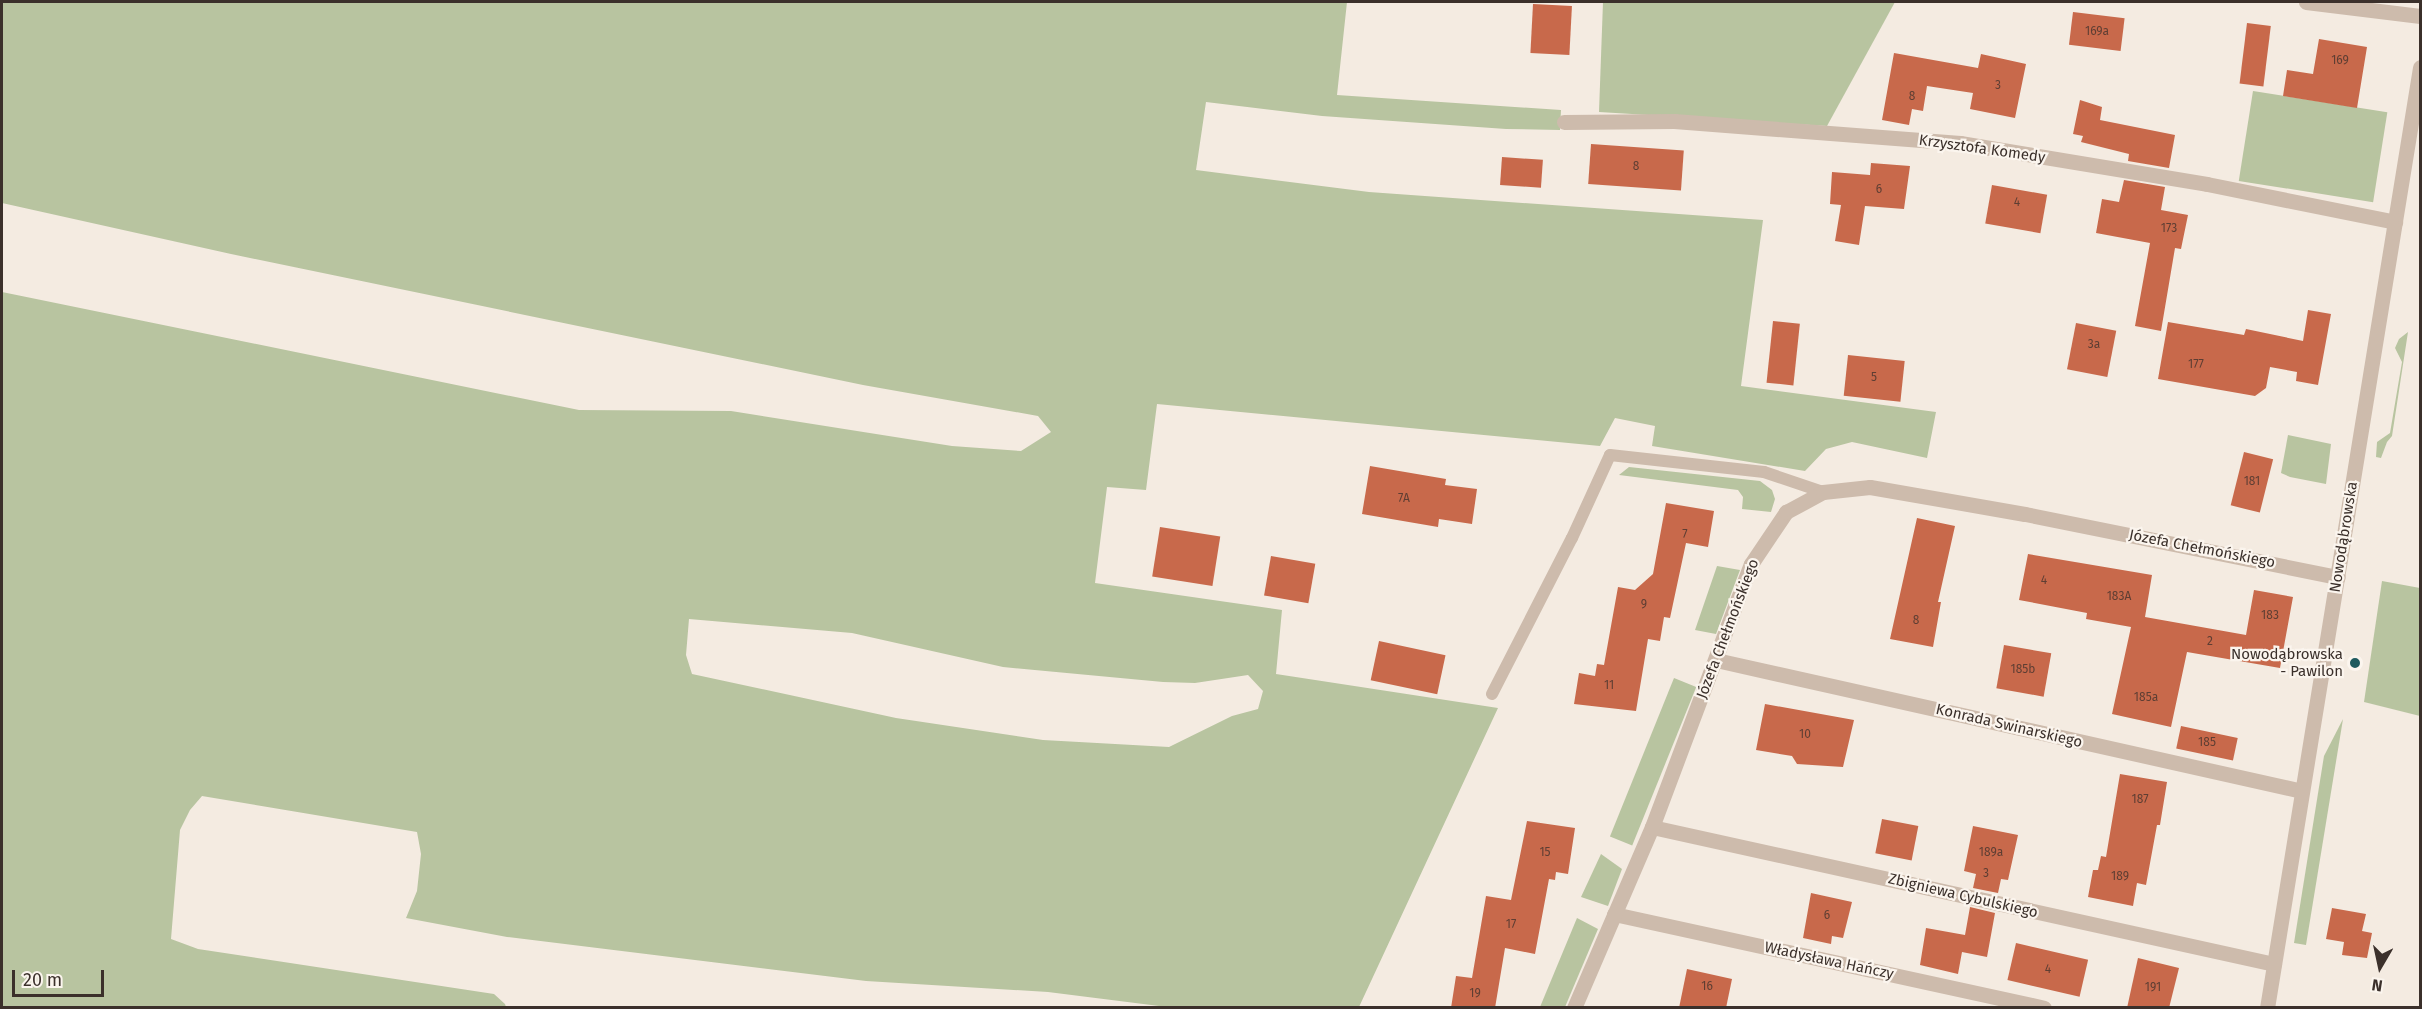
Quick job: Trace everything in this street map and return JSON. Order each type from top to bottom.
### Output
[{"type":"street","points":[[2306,2],[2421,16]]},
{"type":"street","name":"Nowodąbrowska","points":[[2267,1008],[2421,66]]},
{"type":"street","name":"Krzysztofa Komedy","points":[[1564,122],[1674,122],[1960,143],[2207,184],[2395,222]]},
{"type":"street","name":"Józefa Chełmońskiego","points":[[1574,1008],[1652,826],[1751,564],[1786,512],[1823,492],[1870,487],[2025,514],[2338,577]]},
{"type":"street","name":"Konrada Swinarskiego","points":[[1716,660],[2302,791]]},
{"type":"street","name":"Zbigniewa Cybulskiego","points":[[1652,826],[2274,964]]},
{"type":"street","name":"Władysława Hańczy","points":[[1614,914],[2044,1008]]},
{"type":"lane","points":[[1492,694],[1572,538],[1610,455],[1764,472],[1823,492]]},
{"type":"green space","points":[[2,2],[1347,2],[1337,95],[1561,110],[1560,130],[1506,129],[1322,116],[1206,102],[1196,170],[1369,192],[1763,220],[1741,386],[1936,412],[1927,458],[1852,442],[1826,449],[1805,471],[1652,446],[1655,426],[1615,418],[1600,446],[1157,404],[1146,490],[1107,487],[1095,583],[1282,610],[1276,674],[1498,708],[1359,1007],[1167,1007],[1048,992],[866,981],[507,937],[406,918],[417,891],[421,854],[417,832],[202,796],[190,810],[180,830],[171,939],[198,949],[494,994],[506,1007],[2,1007],[2,292],[579,410],[731,411],[952,446],[1021,451],[1051,432],[1038,416],[863,385],[231,254],[2,203]],"holes":[[[689,619],[852,633],[1003,667],[1163,682],[1195,683],[1248,675],[1263,691],[1258,709],[1232,716],[1169,747],[1043,740],[896,718],[692,674],[686,655]]]},
{"type":"green space","points":[[1603,2],[1895,2],[1827,126],[1599,112]]},
{"type":"green space","points":[[2253,91],[2387,112],[2373,202],[2239,181]]},
{"type":"green space","points":[[2408,332],[2392,436],[2381,458],[2376,457],[2377,442],[2390,433],[2402,362],[2395,348],[2399,339]]},
{"type":"green space","points":[[2288,435],[2331,444],[2326,484],[2281,473]]},
{"type":"green space","points":[[1629,467],[1760,481],[1772,490],[1775,499],[1771,512],[1742,509],[1743,497],[1738,490],[1619,475]]},
{"type":"green space","points":[[1717,566],[1740,570],[1716,634],[1695,630]]},
{"type":"green space","points":[[2382,581],[2420,588],[2420,716],[2364,702]]},
{"type":"green space","points":[[1674,678],[1696,687],[1632,846],[1610,837]]},
{"type":"green space","points":[[2343,719],[2306,945],[2294,943],[2324,756]]},
{"type":"green space","points":[[1601,854],[1622,869],[1608,906],[1581,897]]},
{"type":"green space","points":[[1577,918],[1598,929],[1565,1007],[1540,1007]]},
{"type":"building","points":[[1533,4],[1572,6],[1569,55],[1530,53]]},
{"type":"building","points":[[2073,12],[2125,18],[2121,51],[2069,45]]},
{"type":"building","points":[[2247,23],[2271,26],[2263,86],[2240,84]]},
{"type":"building","points":[[2319,39],[2367,47],[2357,108],[2283,96],[2287,70],[2313,74]]},
{"type":"building","points":[[1894,53],[1978,68],[1981,54],[2026,64],[2015,118],[1970,109],[1973,93],[1927,86],[1923,111],[1912,109],[1909,125],[1882,120]]},
{"type":"building","points":[[2080,100],[2102,107],[2100,120],[2175,135],[2169,168],[2128,161],[2129,154],[2081,142],[2083,136],[2073,134]]},
{"type":"building","points":[[1591,144],[1684,150],[1681,190],[1588,184]]},
{"type":"building","points":[[1502,157],[1543,160],[1541,188],[1500,185]]},
{"type":"building","points":[[1871,163],[1910,166],[1904,209],[1865,206],[1859,245],[1835,241],[1841,205],[1830,204],[1832,172],[1870,175]]},
{"type":"building","points":[[2124,180],[2165,187],[2161,210],[2188,215],[2181,249],[2175,248],[2161,331],[2135,326],[2150,243],[2096,233],[2102,199],[2119,202]]},
{"type":"building","points":[[1992,185],[2047,195],[2040,233],[1985,223]]},
{"type":"building","points":[[2308,310],[2331,314],[2318,385],[2296,381],[2297,372],[2270,367],[2266,388],[2255,396],[2158,379],[2168,322],[2244,335],[2246,329],[2303,341]]},
{"type":"building","points":[[1773,321],[1800,324],[1793,385],[1767,383]]},
{"type":"building","points":[[2076,323],[2116,331],[2107,377],[2067,369]]},
{"type":"building","points":[[1848,355],[1905,361],[1900,402],[1844,396]]},
{"type":"building","points":[[2244,452],[2273,459],[2260,513],[2231,505]]},
{"type":"building","points":[[1370,466],[1446,479],[1445,485],[1477,489],[1472,524],[1439,519],[1438,527],[1362,514]]},
{"type":"building","points":[[1666,503],[1714,511],[1708,547],[1686,543],[1670,618],[1664,617],[1660,641],[1648,639],[1636,711],[1574,704],[1579,673],[1595,676],[1597,664],[1604,665],[1618,587],[1635,590],[1653,574]]},
{"type":"building","points":[[1917,518],[1955,526],[1938,602],[1941,602],[1933,647],[1890,639]]},
{"type":"building","points":[[1160,527],[1220,537],[1212,586],[1152,576]]},
{"type":"building","points":[[2028,554],[2152,575],[2145,617],[2246,635],[2254,590],[2293,597],[2280,668],[2187,652],[2171,727],[2112,714],[2131,627],[2086,619],[2087,613],[2019,600]]},
{"type":"building","points":[[1271,556],[1315,564],[1308,603],[1264,595]]},
{"type":"building","points":[[1379,641],[1446,655],[1437,694],[1371,680]]},
{"type":"building","points":[[2004,645],[2051,653],[2044,697],[1996,688]]},
{"type":"building","points":[[1765,704],[1854,720],[1843,767],[1797,764],[1792,756],[1756,750]]},
{"type":"building","points":[[2181,726],[2238,738],[2233,761],[2176,748]]},
{"type":"building","points":[[2120,774],[2167,782],[2146,885],[2137,883],[2133,906],[2088,897],[2093,870],[2098,870],[2101,856],[2106,857]]},
{"type":"building","points":[[1882,819],[1918,826],[1912,860],[1875,853]]},
{"type":"building","points":[[1527,821],[1575,828],[1568,874],[1556,872],[1555,880],[1549,879],[1535,954],[1505,948],[1495,1008],[1451,1008],[1456,976],[1472,978],[1486,896],[1511,900]]},
{"type":"building","points":[[1973,826],[2018,835],[2008,880],[2001,879],[1998,893],[1973,888],[1976,874],[1964,871]]},
{"type":"building","points":[[1811,893],[1852,902],[1843,938],[1832,936],[1831,944],[1803,938]]},
{"type":"building","points":[[1970,907],[1995,913],[1987,957],[1962,952],[1958,974],[1920,965],[1926,928],[1965,935]]},
{"type":"building","points":[[2332,908],[2366,914],[2362,931],[2372,933],[2367,958],[2342,955],[2344,942],[2326,939]]},
{"type":"building","points":[[2016,943],[2088,960],[2080,997],[2007,980]]},
{"type":"building","points":[[2138,958],[2179,968],[2169,1008],[2127,1008]]},
{"type":"building","points":[[1687,969],[1732,979],[1726,1008],[1679,1008]]},
{"type":"place","name":"Nowodąbrowska - Pawilon","points":[[2355,663]]}]
